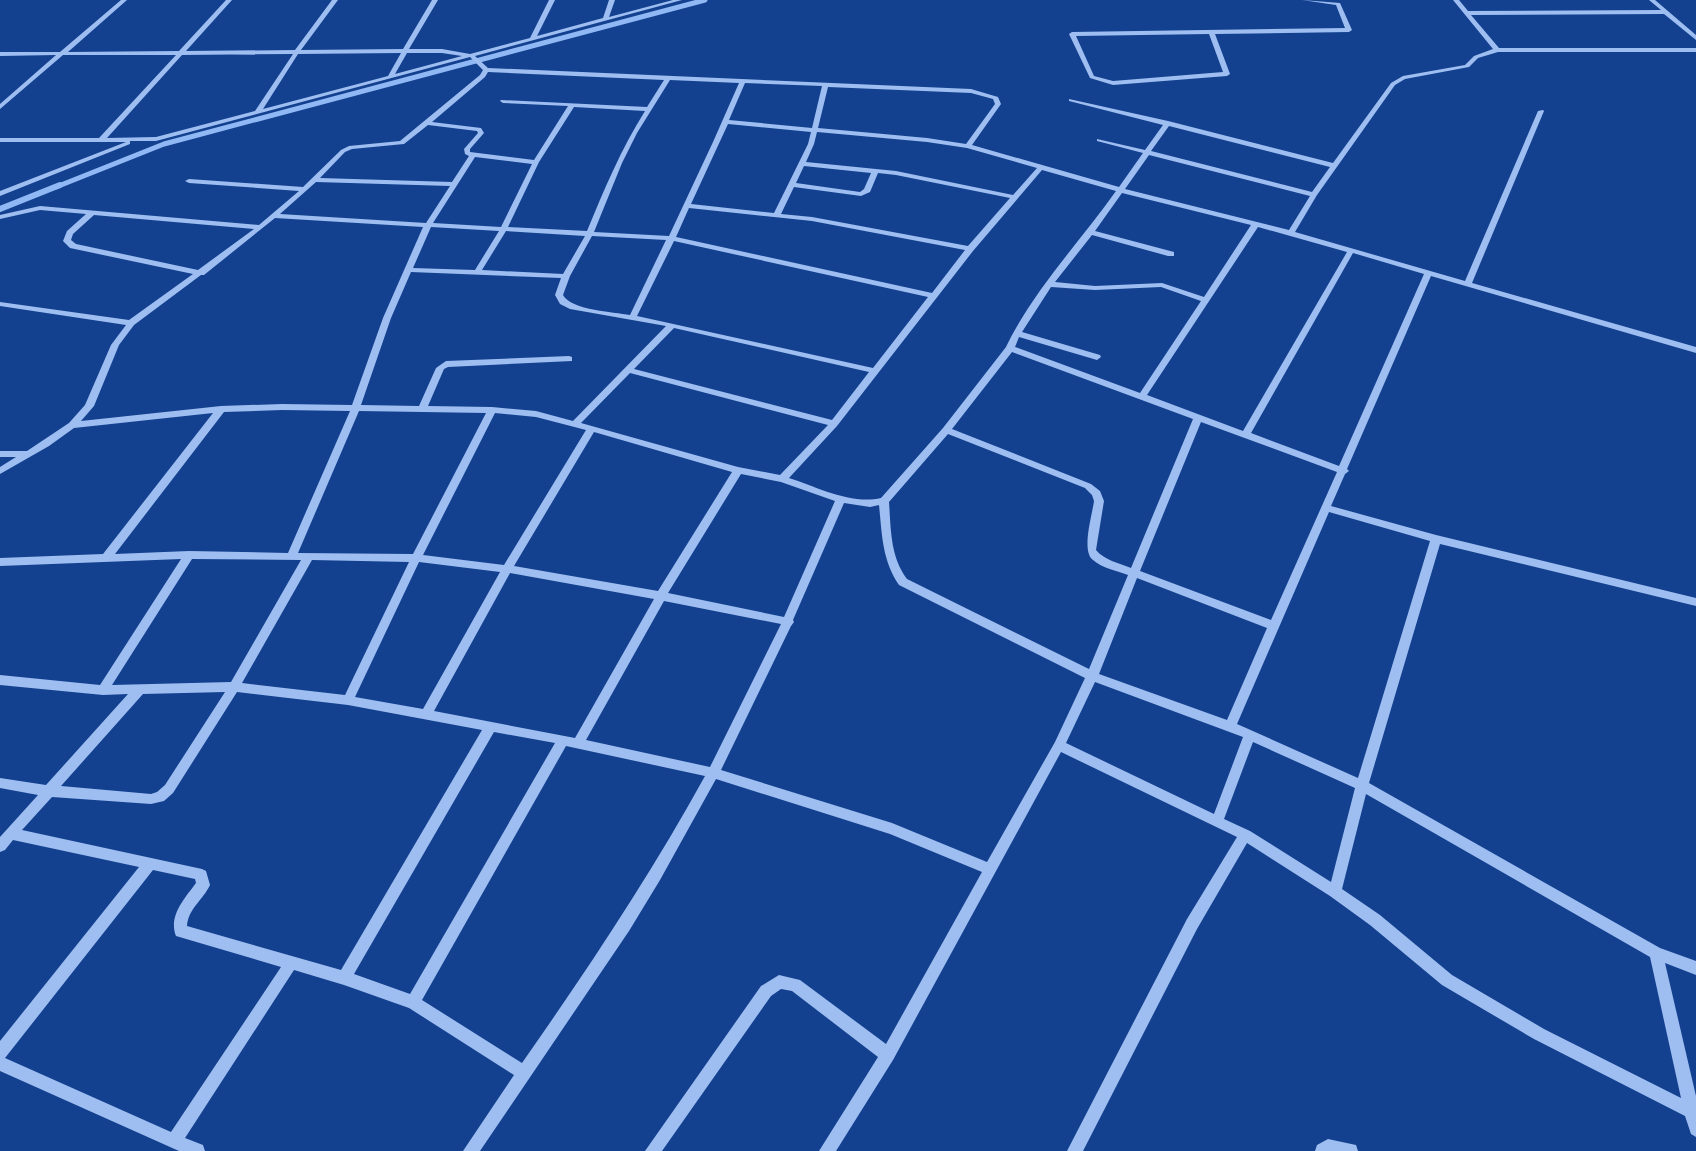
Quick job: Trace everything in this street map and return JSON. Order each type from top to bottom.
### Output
[{"type":"street","points":[[0,107],[124,0]]},
{"type":"street","points":[[101,140],[229,0]]},
{"type":"street","points":[[257,113],[296,52],[335,0]]},
{"type":"street","points":[[390,77],[435,0]]},
{"type":"street","points":[[533,38],[552,0]]},
{"type":"street","points":[[606,19],[612,0]]},
{"type":"street","points":[[0,140],[134,141],[172,135],[390,77],[475,58],[533,38],[679,0]]},
{"type":"street","points":[[1211,32],[1227,74],[1113,82],[1092,77],[1072,34],[1349,30],[1338,4],[1305,0]]},
{"type":"street","points":[[1456,0],[1497,50]]},
{"type":"street","points":[[1652,0],[1696,38]]},
{"type":"street","points":[[1466,13],[1665,12]]},
{"type":"street","points":[[1291,233],[1314,195],[1393,84],[1403,78],[1467,66],[1476,57],[1497,50],[1696,50]]},
{"type":"street","points":[[0,54],[442,51],[475,58],[486,69],[971,91],[996,98],[998,104],[968,146]]},
{"type":"street","points":[[0,471],[72,425],[89,406],[115,345],[131,323],[261,227],[305,189],[343,151],[351,147],[402,144],[483,76],[486,69]]},
{"type":"street","points":[[669,77],[619,163],[590,233],[566,276],[559,295],[563,302],[875,372]]},
{"type":"street","points":[[633,317],[670,238],[688,206],[742,82]]},
{"type":"street","points":[[777,215],[803,164],[815,129],[825,86]]},
{"type":"street","points":[[1071,100],[1335,166]]},
{"type":"street","points":[[503,101],[649,109]]},
{"type":"street","points":[[477,273],[503,230],[536,162],[571,106]]},
{"type":"street","points":[[1467,285],[1541,111]]},
{"type":"street","points":[[726,122],[815,129],[968,146],[1121,190],[1291,233],[1696,350]]},
{"type":"street","points":[[428,123],[479,129],[480,133],[467,153],[536,162]]},
{"type":"street","points":[[72,425],[221,409],[282,407],[356,410],[492,410],[536,414],[738,470],[782,479],[842,499],[870,504],[884,501],[946,430],[1010,348],[1016,333],[1049,284],[1090,232],[1168,123]]},
{"type":"street","points":[[1099,140],[1314,195]]},
{"type":"street","points":[[0,194],[134,141]]},
{"type":"street","points":[[291,556],[356,410],[387,318],[428,225],[473,155]]},
{"type":"street","points":[[803,164],[875,171],[1015,197]]},
{"type":"street","points":[[782,479],[834,424],[970,249],[1041,167]]},
{"type":"street","points":[[792,185],[861,194],[867,190],[875,171]]},
{"type":"street","points":[[314,180],[454,184]]},
{"type":"street","points":[[189,181],[305,189]]},
{"type":"street","points":[[688,206],[812,219],[970,249]]},
{"type":"street","points":[[0,217],[40,208],[261,227]]},
{"type":"street","points":[[92,213],[70,233],[67,241],[74,246],[201,273]]},
{"type":"street","points":[[274,216],[670,238],[934,296]]},
{"type":"street","points":[[1142,396],[1256,224]]},
{"type":"street","points":[[1090,232],[1170,255]]},
{"type":"street","points":[[1246,434],[1351,251]]},
{"type":"street","points":[[409,270],[566,276]]},
{"type":"street","points":[[1230,726],[1344,471],[1428,274]]},
{"type":"street","points":[[1049,284],[1095,288],[1162,285],[1206,300]]},
{"type":"street","points":[[0,304],[131,323]]},
{"type":"street","points":[[575,424],[672,325]]},
{"type":"street","points":[[1016,333],[1097,357]]},
{"type":"street","points":[[1010,348],[1344,471]]},
{"type":"street","points":[[422,410],[440,368],[446,364],[569,359]]},
{"type":"street","points":[[628,369],[834,424]]},
{"type":"street","points":[[106,558],[221,409]]},
{"type":"street","points":[[348,700],[416,558],[492,410]]},
{"type":"street","points":[[827,1151],[888,1055],[1059,746],[1092,676],[1198,417]]},
{"type":"street","points":[[426,714],[507,568],[591,429]]},
{"type":"street","points":[[946,430],[1088,486],[1097,493],[1099,501],[1091,550],[1094,556],[1102,561],[1274,626]]},
{"type":"street","points":[[0,454],[30,453]]},
{"type":"street","points":[[578,744],[661,596],[738,470]]},
{"type":"street","points":[[471,1151],[625,925],[714,773],[789,622],[842,499]]},
{"type":"street","points":[[884,501],[889,557],[893,570],[903,582],[1092,676],[1230,726],[1362,785],[1656,953],[1696,968]]},
{"type":"street","points":[[1327,508],[1436,539],[1696,602]]},
{"type":"street","points":[[1335,892],[1362,785],[1436,539]]},
{"type":"street","points":[[103,690],[189,555]]},
{"type":"street","points":[[0,562],[189,555],[416,558],[507,568],[789,622]]},
{"type":"street","points":[[0,783],[49,791],[151,800],[159,797],[169,789],[234,687],[309,556]]},
{"type":"street","points":[[0,680],[103,690],[234,687],[348,700],[491,726],[714,773],[892,829],[991,870]]},
{"type":"street","points":[[0,846],[140,689]]},
{"type":"street","points":[[344,978],[491,726]]},
{"type":"street","points":[[1217,821],[1250,735]]},
{"type":"street","points":[[413,1002],[563,740]]},
{"type":"street","points":[[1059,746],[1245,835],[1335,892],[1375,921],[1447,980],[1539,1034],[1692,1111]]},
{"type":"street","points":[[10,834],[201,875],[203,885],[182,916],[179,924],[181,931],[344,978],[413,1002],[524,1074]]},
{"type":"street","points":[[1075,1151],[1192,924],[1245,835]]},
{"type":"street","points":[[0,1053],[150,863]]},
{"type":"street","points":[[1656,953],[1696,1129]]},
{"type":"street","points":[[174,1141],[291,963]]},
{"type":"street","points":[[652,1151],[766,991],[780,982],[795,985],[888,1055]]},
{"type":"street","points":[[0,1063],[197,1151]]},
{"type":"street","points":[[1323,1151],[1328,1147],[1350,1151]]},
{"type":"waterway","points":[[56,187],[164,144],[705,0]]},
{"type":"waterway","points":[[0,209],[60,185]]}]
